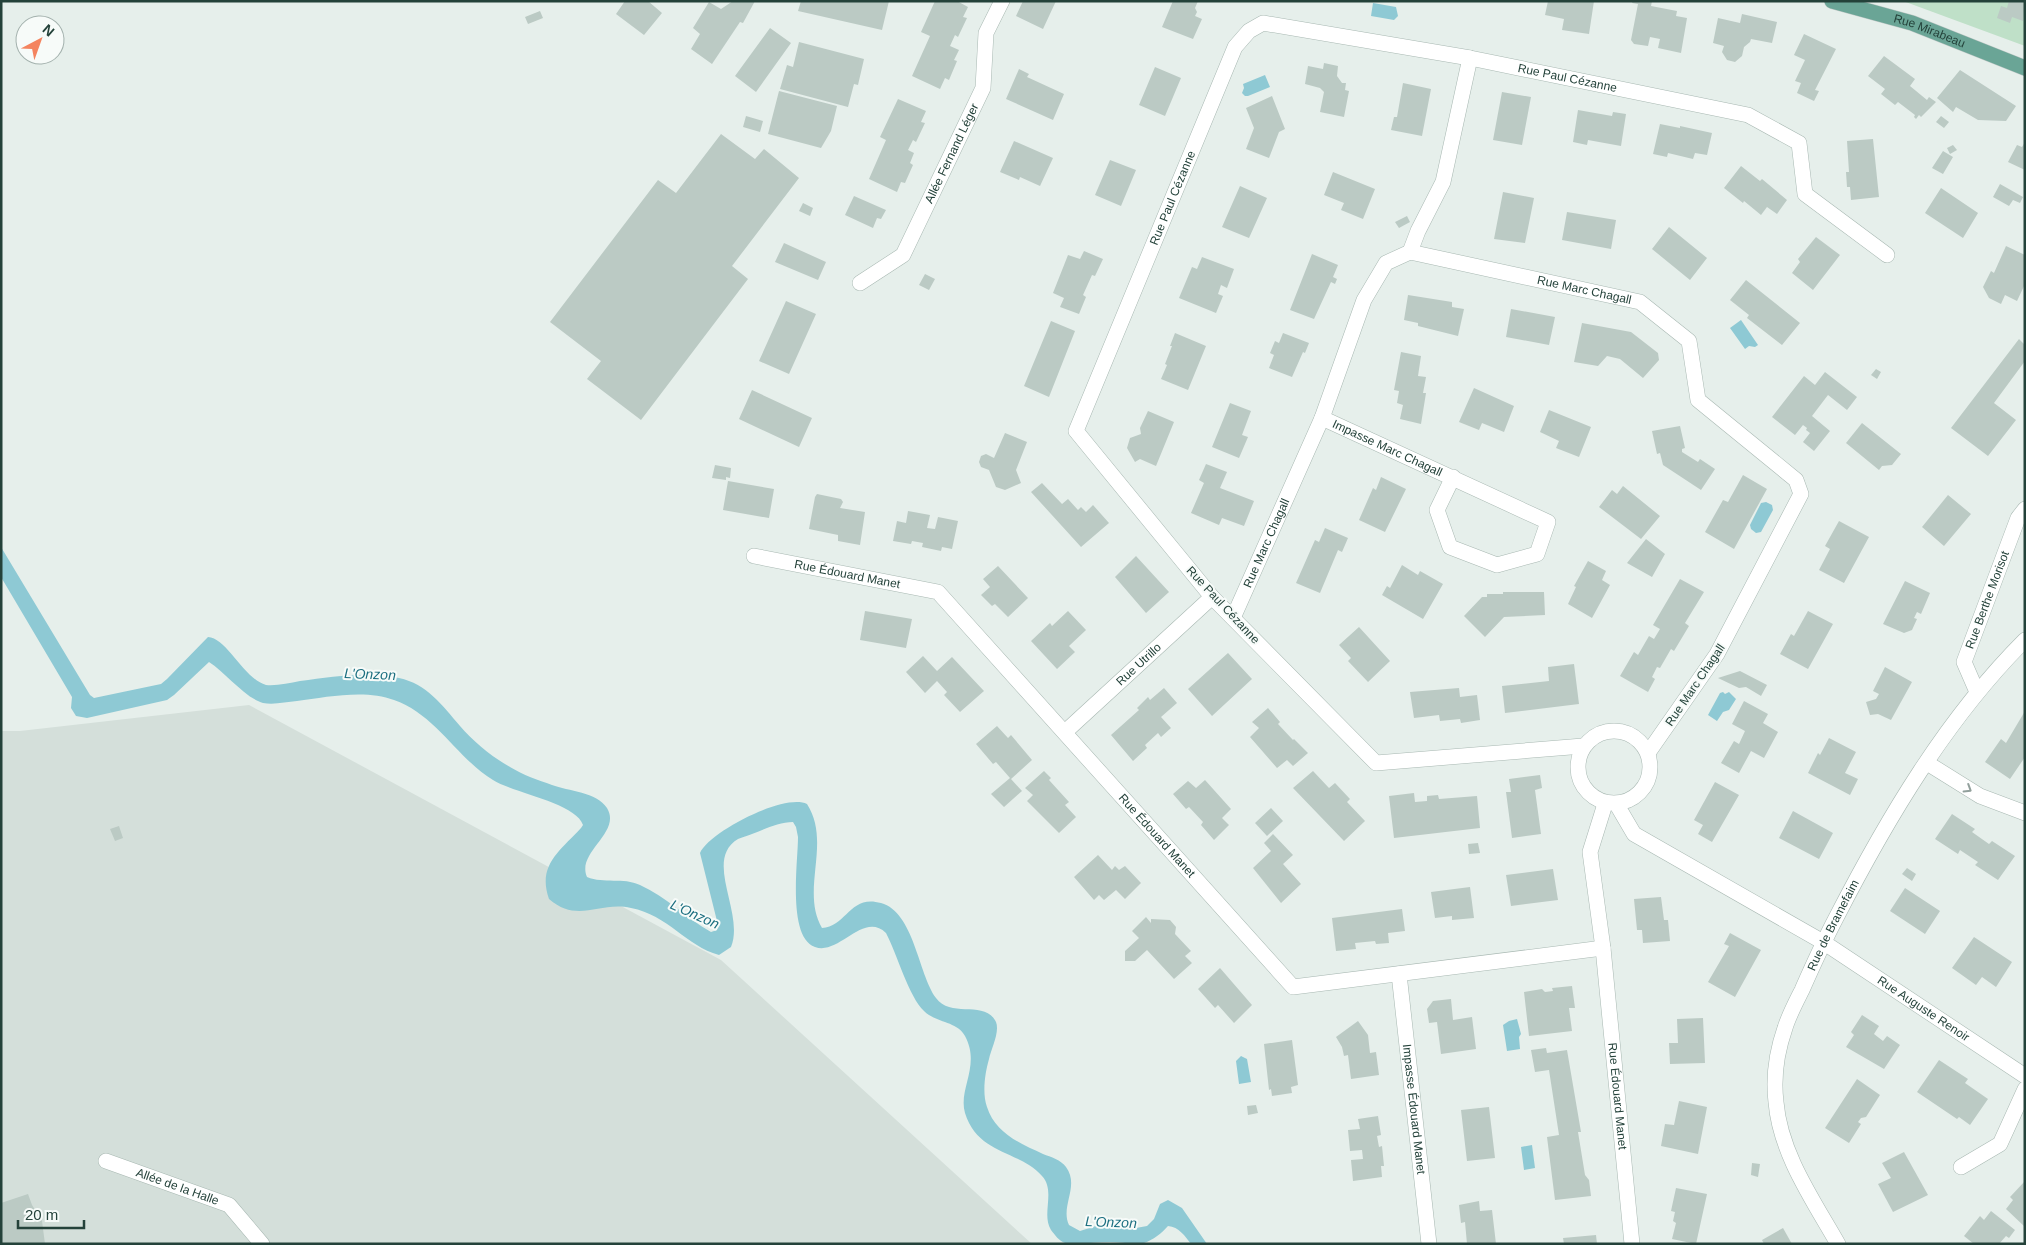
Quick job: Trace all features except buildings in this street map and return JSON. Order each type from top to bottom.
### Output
[{"type":"main road","name":"Rue Mirabeau","points":[[1832,1],[1912,23],[2025,68]]},
{"type":"street","name":"Allée Fernand Léger","points":[[860,283],[903,255],[983,88],[986,33],[1002,1]]},
{"type":"street","name":"Rue Paul Cézanne","points":[[1583,746],[1376,763],[1212,597],[1076,431],[1235,47],[1249,31],[1263,23],[1470,58],[1748,115],[1800,143],[1805,194],[1887,255]]},
{"type":"street","points":[[1410,252],[1418,231],[1443,182],[1470,58]]},
{"type":"street","name":"Rue Marc Chagall","points":[[1233,618],[1322,418],[1364,300],[1386,263],[1410,252],[1640,302],[1689,341],[1698,400],[1796,480],[1801,494],[1717,654],[1648,753]]},
{"type":"street","name":"Impasse Marc Chagall","points":[[1322,418],[1453,477],[1548,522],[1536,554],[1497,565],[1450,547],[1437,510],[1453,477]]},
{"type":"street","name":"Rue Berthe Morisot","points":[[1977,692],[1964,662],[2014,527],[2025,508]]},
{"type":"street","name":"Rue Édouard Manet","points":[[754,556],[938,592],[1293,987],[1603,948]]},
{"type":"street","name":"Rue Utrillo","points":[[1065,732],[1212,597]]},
{"type":"street","name":"Rue de Bramefaim","points":[[1838,1244],[1800,1176],[1784,1140],[1776,1103],[1775,1065],[1785,1027],[1823,942],[1852,886],[1892,817],[1977,692],[2019,657],[2025,640]]},
{"type":"street","points":[[1611,804],[1638,796],[1650,776],[1648,753],[1636,737],[1618,730],[1598,733],[1583,746],[1576,769],[1585,791],[1611,804],[1634,834],[1823,942]]},
{"type":"street","points":[[1927,763],[1980,796],[2025,813]]},
{"type":"street","name":"Rue Édouard Manet","points":[[1611,804],[1590,852],[1603,948],[1632,1244]]},
{"type":"street","name":"Rue Auguste Renoir","points":[[1823,942],[2025,1076]]},
{"type":"street","name":"Impasse Édouard Manet","points":[[1399,974],[1429,1244]]},
{"type":"street","points":[[1961,1167],[2000,1144],[2025,1089]]},
{"type":"street","name":"Allée de la Halle","points":[[106,1161],[229,1205],[262,1244]]},
{"type":"shaded area","points":[[249,705],[721,960],[1032,1244],[1,1244],[1,731],[20,731]]},
{"type":"green space","points":[[1903,1],[2025,1],[2025,46]]},
{"type":"water","points":[[1373,3],[1396,7],[1398,16],[1394,20],[1371,16]]},
{"type":"water","points":[[1265,75],[1270,87],[1248,96],[1242,93],[1243,84]]},
{"type":"water","points":[[1741,320],[1758,345],[1755,347],[1749,346],[1745,349],[1730,328]]},
{"type":"water","points":[[1766,502],[1772,505],[1773,510],[1761,532],[1756,533],[1751,529],[1750,525],[1761,503]]},
{"type":"water","points":[[1,547],[90,695],[94,698],[161,684],[208,637],[222,644],[250,675],[266,685],[279,685],[349,675],[387,676],[409,681],[433,696],[471,738],[503,763],[531,777],[596,798],[607,808],[610,817],[609,826],[588,859],[585,868],[587,877],[600,880],[627,881],[640,885],[659,895],[711,932],[717,930],[718,925],[700,853],[706,844],[732,825],[765,809],[796,802],[807,804],[814,819],[817,834],[814,898],[816,913],[822,928],[837,922],[855,906],[862,903],[871,901],[881,903],[892,909],[901,918],[908,930],[924,974],[936,998],[942,1004],[950,1007],[976,1010],[991,1015],[996,1022],[997,1031],[985,1077],[984,1089],[987,1107],[1002,1131],[1026,1146],[1059,1161],[1066,1167],[1071,1181],[1067,1211],[1069,1225],[1080,1231],[1102,1224],[1136,1228],[1147,1226],[1154,1219],[1160,1204],[1168,1200],[1182,1208],[1207,1244],[1191,1244],[1179,1230],[1168,1226],[1154,1238],[1140,1244],[1110,1242],[1070,1244],[1057,1238],[1048,1224],[1048,1189],[1042,1176],[1022,1161],[989,1145],[971,1127],[965,1113],[964,1104],[971,1057],[965,1036],[957,1027],[934,1018],[924,1011],[908,986],[886,933],[877,928],[869,927],[860,930],[833,946],[824,948],[815,947],[806,940],[797,914],[798,837],[793,822],[777,824],[740,838],[728,848],[724,860],[724,873],[734,933],[731,947],[719,955],[697,945],[656,917],[631,908],[609,907],[579,911],[570,910],[549,899],[546,877],[553,859],[583,825],[578,817],[557,805],[493,780],[480,771],[422,715],[394,700],[359,694],[271,704],[263,703],[249,696],[209,662],[167,700],[87,718],[76,716],[71,708],[72,697],[1,577]]},
{"type":"water","points":[[1723,692],[1725,694],[1729,692],[1736,699],[1729,710],[1723,712],[1717,721],[1708,715],[1720,693]]},
{"type":"water","points":[[1517,1019],[1521,1034],[1519,1037],[1520,1049],[1507,1051],[1503,1025]]},
{"type":"water","points":[[1241,1056],[1247,1059],[1251,1082],[1239,1084],[1236,1061]]},
{"type":"water","points":[[1532,1145],[1535,1168],[1524,1170],[1521,1147]]},
{"type":"water label","name":"L'Onzon","points":[[370,674]]},
{"type":"water label","name":"L'Onzon","points":[[695,914]]},
{"type":"water label","name":"L'Onzon","points":[[1111,1222]]}]
